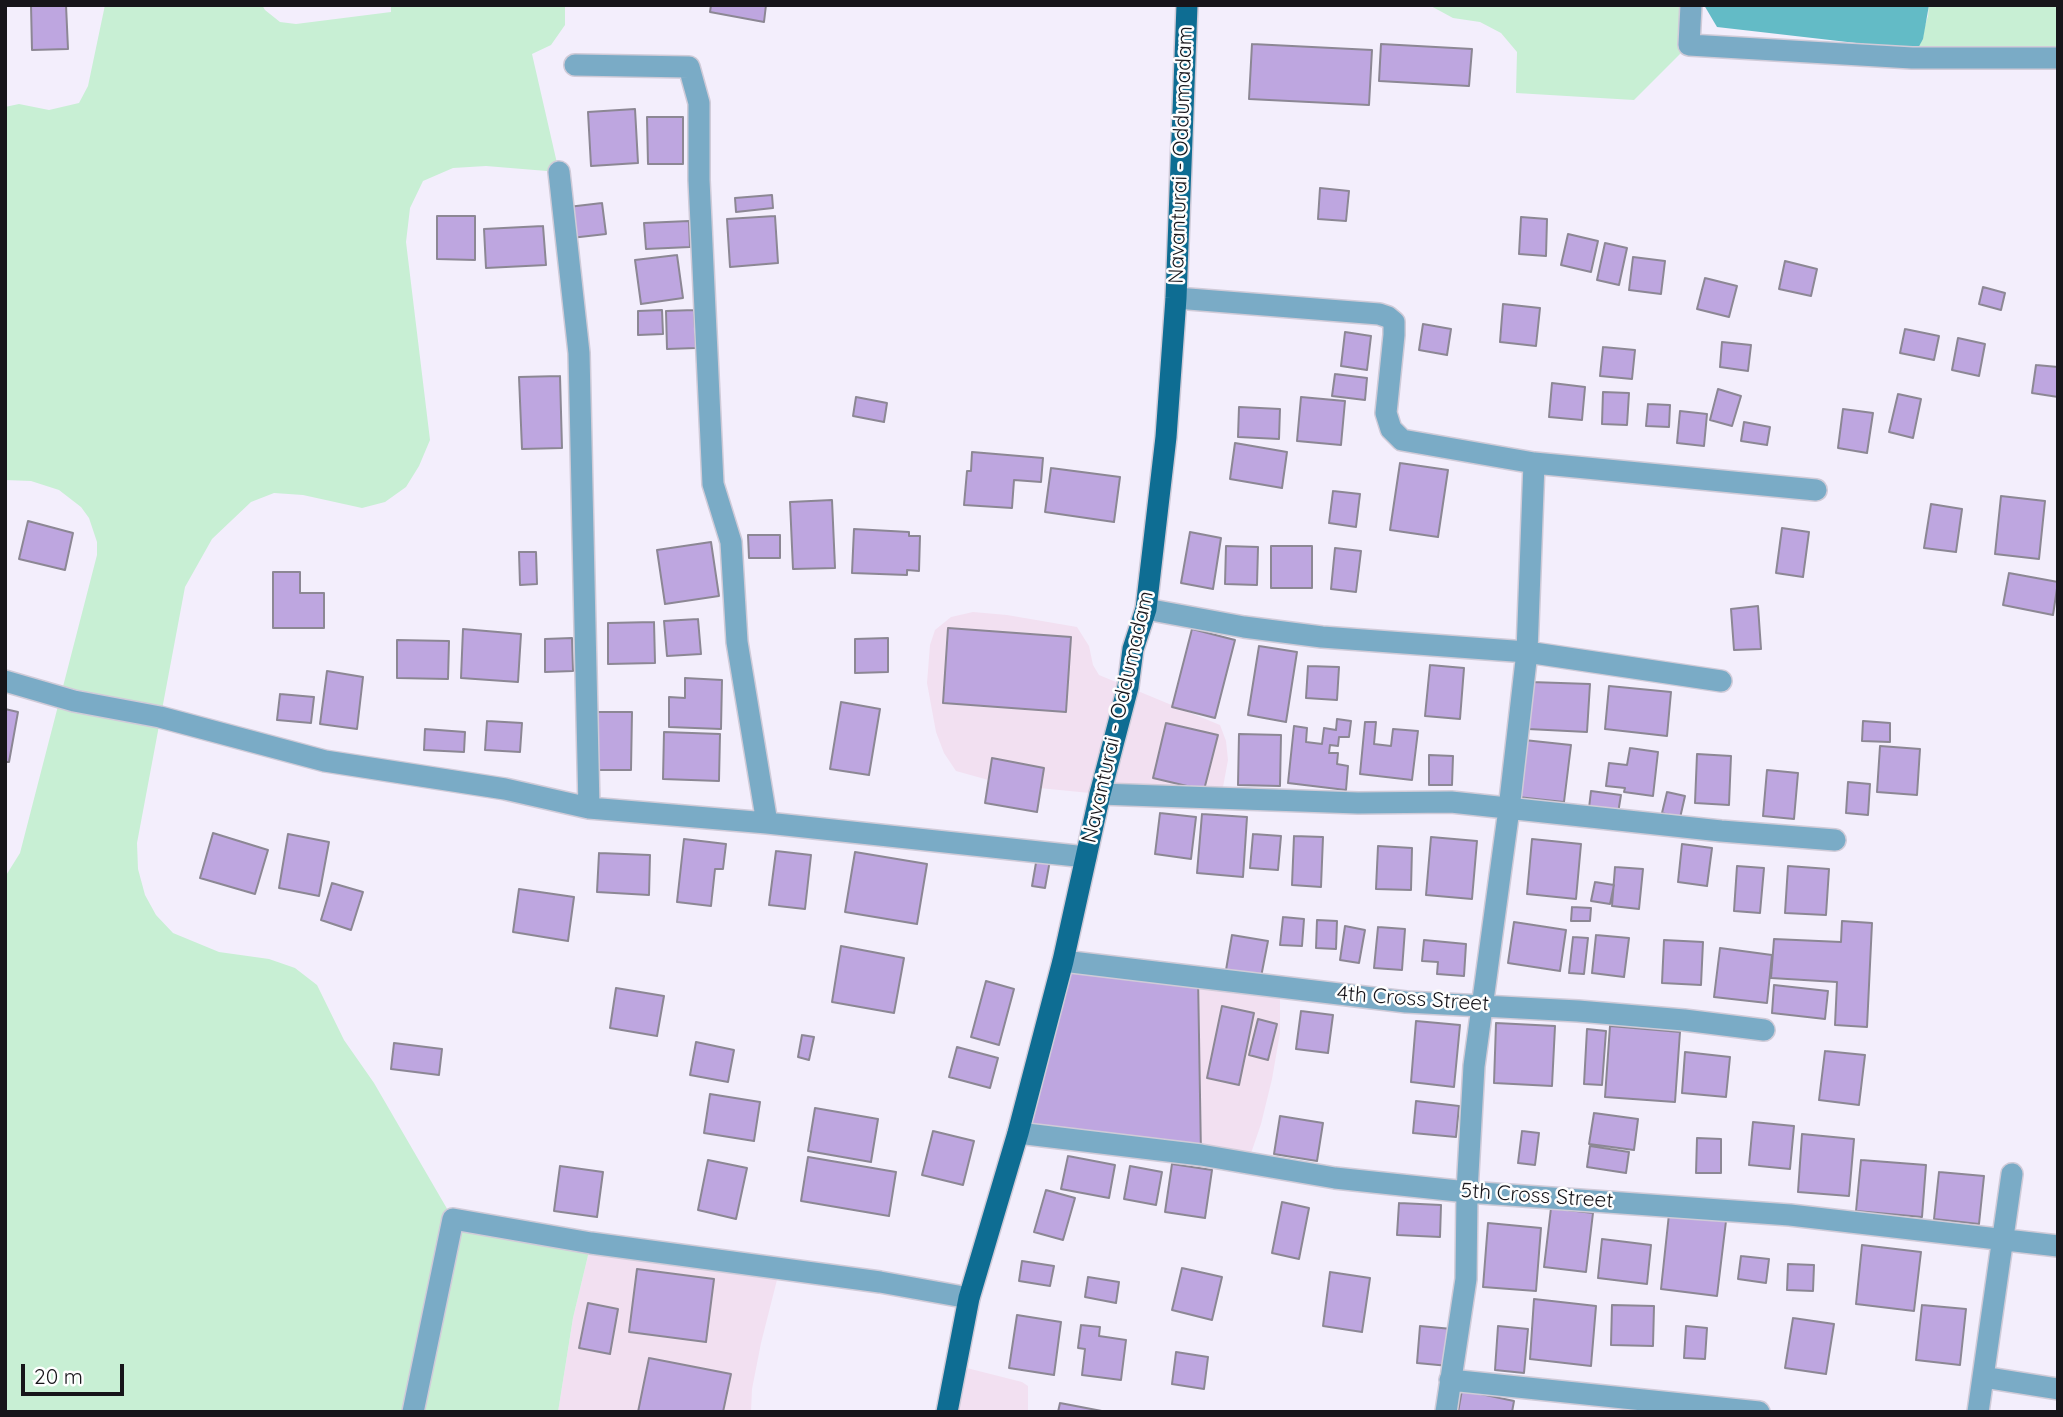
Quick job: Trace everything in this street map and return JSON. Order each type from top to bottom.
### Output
[{"type":"main road","name":"Navanturai - Oddumadam","points":[[947,1412],[969,1298],[1018,1133],[1063,961],[1100,794],[1128,687],[1133,649],[1146,608],[1166,437],[1176,298],[1187,5]]},
{"type":"street","points":[[1691,5],[1689,45],[1912,58],[2058,58]]},
{"type":"street","points":[[575,65],[689,66],[699,103],[699,180],[713,484],[731,542],[737,642],[767,822]]},
{"type":"street","points":[[559,172],[579,353],[589,808]]},
{"type":"street","points":[[1176,298],[1379,314],[1388,317],[1394,322],[1394,335],[1386,413],[1391,429],[1402,440],[1534,463],[1816,489]]},
{"type":"street","points":[[1446,1412],[1466,1279],[1467,1192],[1474,1066],[1527,652],[1534,463]]},
{"type":"street","points":[[1146,608],[1322,637],[1527,652],[1721,681]]},
{"type":"street","points":[[5,681],[74,701],[160,718],[325,761],[505,789],[589,808],[767,822],[1086,857]]},
{"type":"street","points":[[1100,794],[1358,803],[1451,802],[1835,840]]},
{"type":"street","name":"4th Cross Street","points":[[1063,961],[1406,1002],[1671,1018],[1764,1030]]},
{"type":"street","name":"5th Cross Street","points":[[1018,1133],[1201,1155],[1335,1178],[1467,1192],[1790,1215],[2058,1246]]},
{"type":"street","points":[[1978,1412],[2012,1174]]},
{"type":"street","points":[[414,1412],[453,1219],[592,1243],[880,1282],[969,1298]]},
{"type":"street","points":[[1983,1377],[2058,1389]]},
{"type":"street","points":[[1450,1380],[1759,1412]]},
{"type":"shaded area","points":[[973,612],[1077,627],[1089,646],[1093,665],[1099,675],[1220,725],[1226,741],[1228,760],[1221,798],[1100,794],[1029,787],[956,771],[944,753],[936,732],[927,683],[930,645],[935,630],[951,617]]},
{"type":"shaded area","points":[[1198,976],[1280,987],[1280,1033],[1272,1079],[1247,1165],[1201,1155]]},
{"type":"shaded area","points":[[591,1243],[780,1268],[761,1343],[752,1389],[751,1412],[558,1412],[573,1318]]},
{"type":"shaded area","points":[[955,1365],[1022,1382],[1028,1386],[1028,1412],[947,1412]]},
{"type":"green space","points":[[105,5],[262,5],[280,22],[296,24],[391,12],[391,5],[565,5],[565,25],[551,45],[532,54],[559,172],[486,166],[453,168],[423,181],[410,208],[406,242],[430,440],[419,466],[406,487],[385,502],[362,508],[303,495],[274,493],[251,502],[212,539],[185,587],[137,843],[138,869],[145,895],[156,915],[173,933],[219,952],[269,959],[295,968],[317,985],[344,1040],[374,1083],[453,1219],[591,1243],[573,1318],[558,1412],[5,1412],[5,877],[20,853],[97,555],[97,542],[89,518],[81,507],[59,490],[31,481],[5,480],[5,107],[19,104],[49,110],[79,103],[88,86]]},
{"type":"green space","points":[[1429,5],[1691,5],[1689,45],[1634,100],[1516,93],[1517,52],[1501,33],[1480,22],[1453,18]]},
{"type":"green space","points":[[1929,5],[2058,5],[2058,58],[1917,50]]},
{"type":"water","points":[[1704,5],[1929,5],[1923,39],[1917,50],[1717,27]]},
{"type":"building","points":[[31,5],[66,5],[68,49],[32,50]]},
{"type":"building","points":[[711,5],[766,5],[764,22],[710,12]]},
{"type":"building","points":[[1252,44],[1372,50],[1369,105],[1249,99]]},
{"type":"building","points":[[1381,44],[1472,49],[1469,86],[1379,81]]},
{"type":"building","points":[[635,109],[638,163],[591,166],[588,112]]},
{"type":"building","points":[[647,117],[683,117],[683,164],[648,164]]},
{"type":"building","points":[[1320,188],[1349,191],[1346,221],[1318,219]]},
{"type":"building","points":[[772,195],[773,208],[736,212],[735,198]]},
{"type":"building","points":[[602,203],[606,234],[571,238],[568,207]]},
{"type":"building","points":[[437,216],[475,216],[475,260],[437,259]]},
{"type":"building","points":[[775,216],[778,263],[730,267],[727,219]]},
{"type":"building","points":[[1521,217],[1547,219],[1546,256],[1519,254]]},
{"type":"building","points":[[689,221],[690,247],[646,249],[644,223]]},
{"type":"building","points":[[543,226],[546,265],[486,268],[484,229]]},
{"type":"building","points":[[1568,234],[1598,241],[1591,272],[1561,265]]},
{"type":"building","points":[[1605,243],[1627,248],[1619,285],[1597,280]]},
{"type":"building","points":[[677,255],[683,298],[641,304],[635,260]]},
{"type":"building","points":[[1633,257],[1665,261],[1661,294],[1629,290]]},
{"type":"building","points":[[1785,261],[1817,269],[1811,296],[1779,289]]},
{"type":"building","points":[[1705,278],[1737,286],[1729,317],[1697,309]]},
{"type":"building","points":[[1983,287],[2005,293],[2001,310],[1979,304]]},
{"type":"building","points":[[1503,304],[1540,308],[1536,346],[1500,342]]},
{"type":"building","points":[[662,310],[663,334],[638,335],[638,311]]},
{"type":"building","points":[[694,310],[696,348],[667,349],[666,311]]},
{"type":"building","points":[[1423,324],[1451,329],[1447,355],[1419,350]]},
{"type":"building","points":[[1905,329],[1939,336],[1934,360],[1900,353]]},
{"type":"building","points":[[1345,332],[1371,336],[1367,370],[1341,366]]},
{"type":"building","points":[[1958,338],[1985,344],[1979,376],[1952,370]]},
{"type":"building","points":[[1722,342],[1751,345],[1748,371],[1720,367]]},
{"type":"building","points":[[1603,347],[1635,350],[1632,379],[1600,376]]},
{"type":"building","points":[[2036,365],[2058,367],[2058,397],[2032,393]]},
{"type":"building","points":[[1335,374],[1367,378],[1365,400],[1332,396]]},
{"type":"building","points":[[560,376],[562,448],[522,449],[519,377]]},
{"type":"building","points":[[1552,383],[1585,387],[1582,420],[1549,417]]},
{"type":"building","points":[[1718,389],[1741,396],[1732,426],[1710,420]]},
{"type":"building","points":[[1603,392],[1629,393],[1627,425],[1602,424]]},
{"type":"building","points":[[1898,394],[1921,399],[1913,438],[1889,432]]},
{"type":"building","points":[[856,397],[887,403],[884,422],[853,416]]},
{"type":"building","points":[[1301,397],[1345,401],[1341,445],[1297,441]]},
{"type":"building","points":[[1648,404],[1670,405],[1669,427],[1646,426]]},
{"type":"building","points":[[1239,407],[1280,409],[1279,439],[1238,437]]},
{"type":"building","points":[[1843,409],[1873,413],[1867,453],[1838,448]]},
{"type":"building","points":[[1680,411],[1707,414],[1704,446],[1677,443]]},
{"type":"building","points":[[1744,422],[1770,427],[1767,445],[1741,441]]},
{"type":"building","points":[[1235,443],[1287,452],[1282,488],[1230,479]]},
{"type":"building","points":[[972,452],[1043,458],[1041,482],[1014,480],[1012,508],[964,505],[967,471],[971,471]]},
{"type":"building","points":[[1400,463],[1448,470],[1438,537],[1390,530]]},
{"type":"building","points":[[1051,468],[1120,477],[1114,522],[1045,512]]},
{"type":"building","points":[[1333,491],[1360,494],[1356,527],[1329,523]]},
{"type":"building","points":[[2001,496],[2045,501],[2039,559],[1995,554]]},
{"type":"building","points":[[832,500],[835,568],[793,569],[790,502]]},
{"type":"building","points":[[1931,504],[1962,509],[1956,552],[1924,548]]},
{"type":"building","points":[[28,521],[73,533],[65,570],[19,559]]},
{"type":"building","points":[[1782,528],[1809,532],[1803,577],[1776,573]]},
{"type":"building","points":[[854,529],[909,532],[909,536],[920,536],[919,571],[907,570],[907,575],[852,573]]},
{"type":"building","points":[[1190,532],[1221,538],[1213,589],[1181,583]]},
{"type":"building","points":[[748,535],[780,535],[780,558],[749,558]]},
{"type":"building","points":[[711,542],[719,596],[665,604],[657,550]]},
{"type":"building","points":[[1226,546],[1258,547],[1257,585],[1225,584]]},
{"type":"building","points":[[1271,546],[1312,546],[1312,588],[1271,588]]},
{"type":"building","points":[[1335,548],[1361,551],[1356,592],[1331,589]]},
{"type":"building","points":[[519,552],[536,552],[537,584],[520,585]]},
{"type":"building","points":[[273,572],[300,572],[300,593],[324,593],[324,628],[273,628]]},
{"type":"building","points":[[2009,573],[2058,582],[2053,615],[2003,605]]},
{"type":"building","points":[[1758,606],[1761,649],[1734,650],[1731,609]]},
{"type":"building","points":[[698,619],[701,654],[667,656],[664,621]]},
{"type":"building","points":[[654,622],[655,663],[608,664],[608,623]]},
{"type":"building","points":[[948,628],[1071,637],[1066,712],[943,703]]},
{"type":"building","points":[[463,629],[521,634],[518,682],[461,678]]},
{"type":"building","points":[[1192,629],[1235,640],[1215,718],[1172,707]]},
{"type":"building","points":[[572,638],[573,671],[545,672],[545,639]]},
{"type":"building","points":[[888,638],[888,672],[855,673],[855,639]]},
{"type":"building","points":[[397,640],[449,641],[448,679],[397,678]]},
{"type":"building","points":[[1259,646],[1297,652],[1286,722],[1248,715]]},
{"type":"building","points":[[1430,665],[1464,668],[1460,719],[1425,716]]},
{"type":"building","points":[[1308,666],[1339,667],[1337,700],[1306,698]]},
{"type":"building","points":[[327,671],[363,677],[357,729],[320,724]]},
{"type":"building","points":[[685,678],[722,680],[721,729],[669,727],[669,697],[685,698]]},
{"type":"building","points":[[1531,682],[1590,684],[1587,732],[1528,729]]},
{"type":"building","points":[[1609,686],[1671,692],[1667,736],[1605,729]]},
{"type":"building","points":[[280,694],[314,697],[311,723],[277,720]]},
{"type":"building","points":[[841,702],[880,709],[869,775],[830,769]]},
{"type":"building","points":[[5,709],[18,712],[9,762],[5,762]]},
{"type":"building","points":[[596,712],[632,712],[631,770],[596,770]]},
{"type":"building","points":[[1337,719],[1351,721],[1349,737],[1339,737],[1338,746],[1330,745],[1329,753],[1338,753],[1337,764],[1348,766],[1346,790],[1288,783],[1294,726],[1307,728],[1306,742],[1322,744],[1324,728],[1336,730]]},
{"type":"building","points":[[487,721],[522,723],[520,752],[485,750]]},
{"type":"building","points":[[1863,721],[1890,723],[1890,742],[1862,741]]},
{"type":"building","points":[[1365,722],[1376,722],[1374,744],[1391,746],[1393,729],[1418,731],[1412,780],[1360,774]]},
{"type":"building","points":[[1166,723],[1218,735],[1204,790],[1153,778]]},
{"type":"building","points":[[425,729],[465,732],[464,752],[424,750]]},
{"type":"building","points":[[664,732],[720,734],[719,781],[663,779]]},
{"type":"building","points":[[1239,734],[1281,735],[1280,786],[1238,785]]},
{"type":"building","points":[[1524,740],[1571,745],[1564,802],[1518,797]]},
{"type":"building","points":[[1880,746],[1920,749],[1917,795],[1877,792]]},
{"type":"building","points":[[1630,748],[1658,752],[1653,796],[1624,792],[1625,788],[1606,786],[1609,763],[1627,765]]},
{"type":"building","points":[[1697,754],[1731,756],[1729,805],[1695,803]]},
{"type":"building","points":[[1429,755],[1453,756],[1452,785],[1429,785]]},
{"type":"building","points":[[992,758],[1044,768],[1037,812],[985,803]]},
{"type":"building","points":[[1767,770],[1798,773],[1794,819],[1763,816]]},
{"type":"building","points":[[1848,782],[1870,784],[1868,815],[1846,813]]},
{"type":"building","points":[[1591,791],[1621,795],[1618,813],[1589,808]]},
{"type":"building","points":[[1667,792],[1685,796],[1680,818],[1662,813]]},
{"type":"building","points":[[1160,813],[1196,817],[1191,859],[1155,854]]},
{"type":"building","points":[[1202,814],[1247,817],[1243,877],[1197,873]]},
{"type":"building","points":[[213,833],[268,850],[255,894],[200,878]]},
{"type":"building","points":[[288,834],[329,842],[319,896],[279,888]]},
{"type":"building","points":[[1253,834],[1281,836],[1278,870],[1250,868]]},
{"type":"building","points":[[1294,836],[1323,837],[1321,887],[1292,885]]},
{"type":"building","points":[[1431,837],[1477,841],[1472,899],[1426,895]]},
{"type":"building","points":[[684,839],[726,844],[723,869],[715,869],[711,906],[677,902]]},
{"type":"building","points":[[1532,839],[1581,844],[1576,899],[1527,894]]},
{"type":"building","points":[[1682,844],[1712,848],[1707,886],[1678,882]]},
{"type":"building","points":[[1378,846],[1412,848],[1411,890],[1376,889]]},
{"type":"building","points":[[776,851],[811,855],[805,909],[769,905]]},
{"type":"building","points":[[855,852],[927,864],[917,924],[845,912]]},
{"type":"building","points":[[599,853],[650,855],[649,895],[597,892]]},
{"type":"building","points":[[1037,857],[1050,860],[1045,888],[1032,886]]},
{"type":"building","points":[[1737,866],[1764,868],[1760,913],[1734,911]]},
{"type":"building","points":[[1788,866],[1829,869],[1826,915],[1785,913]]},
{"type":"building","points":[[1615,867],[1643,869],[1639,909],[1612,906]]},
{"type":"building","points":[[1595,882],[1614,885],[1610,904],[1591,901]]},
{"type":"building","points":[[332,883],[363,892],[351,930],[321,920]]},
{"type":"building","points":[[519,889],[574,897],[568,941],[513,932]]},
{"type":"building","points":[[1572,907],[1591,908],[1590,921],[1571,921]]},
{"type":"building","points":[[1283,917],[1304,919],[1302,946],[1280,945]]},
{"type":"building","points":[[1317,920],[1337,921],[1336,949],[1316,948]]},
{"type":"building","points":[[1842,921],[1872,923],[1867,1027],[1835,1025],[1837,982],[1771,978],[1774,939],[1841,942]]},
{"type":"building","points":[[1514,922],[1566,930],[1560,971],[1508,963]]},
{"type":"building","points":[[1345,926],[1365,930],[1359,963],[1340,960]]},
{"type":"building","points":[[1378,927],[1405,929],[1402,970],[1374,968]]},
{"type":"building","points":[[1232,935],[1268,941],[1261,977],[1226,970]]},
{"type":"building","points":[[1596,935],[1629,938],[1624,977],[1592,973]]},
{"type":"building","points":[[1573,937],[1588,938],[1584,974],[1569,973]]},
{"type":"building","points":[[1424,940],[1466,944],[1464,976],[1437,974],[1438,962],[1422,961]]},
{"type":"building","points":[[1664,940],[1703,942],[1701,985],[1662,983]]},
{"type":"building","points":[[841,946],[904,958],[894,1013],[832,1002]]},
{"type":"building","points":[[1720,948],[1772,955],[1767,1003],[1714,997]]},
{"type":"building","points":[[1063,961],[1198,976],[1201,1155],[1018,1133]]},
{"type":"building","points":[[986,981],[1014,989],[999,1045],[971,1037]]},
{"type":"building","points":[[1774,985],[1828,991],[1825,1019],[1772,1013]]},
{"type":"building","points":[[616,988],[664,996],[657,1036],[610,1028]]},
{"type":"building","points":[[1222,1006],[1254,1013],[1239,1085],[1207,1078]]},
{"type":"building","points":[[1301,1011],[1333,1015],[1328,1053],[1296,1049]]},
{"type":"building","points":[[1258,1019],[1277,1024],[1268,1060],[1249,1055]]},
{"type":"building","points":[[1416,1021],[1460,1025],[1454,1087],[1411,1082]]},
{"type":"building","points":[[1496,1023],[1555,1026],[1552,1086],[1494,1083]]},
{"type":"building","points":[[1610,1026],[1680,1032],[1675,1102],[1605,1097]]},
{"type":"building","points":[[1587,1029],[1606,1031],[1602,1085],[1584,1084]]},
{"type":"building","points":[[802,1035],[814,1037],[809,1060],[798,1057]]},
{"type":"building","points":[[696,1042],[734,1050],[728,1082],[690,1075]]},
{"type":"building","points":[[394,1043],[442,1049],[439,1075],[391,1069]]},
{"type":"building","points":[[957,1047],[998,1058],[990,1088],[949,1077]]},
{"type":"building","points":[[1825,1051],[1865,1055],[1859,1105],[1819,1100]]},
{"type":"building","points":[[1685,1052],[1730,1057],[1726,1097],[1682,1093]]},
{"type":"building","points":[[710,1094],[760,1102],[754,1141],[704,1133]]},
{"type":"building","points":[[1416,1101],[1459,1106],[1456,1137],[1413,1133]]},
{"type":"building","points":[[815,1108],[878,1119],[871,1162],[808,1151]]},
{"type":"building","points":[[1594,1113],[1638,1119],[1634,1150],[1589,1144]]},
{"type":"building","points":[[1280,1116],[1323,1123],[1317,1161],[1274,1154]]},
{"type":"building","points":[[1753,1122],[1794,1126],[1790,1169],[1749,1165]]},
{"type":"building","points":[[933,1131],[974,1141],[963,1185],[922,1175]]},
{"type":"building","points":[[1522,1131],[1539,1133],[1535,1165],[1518,1163]]},
{"type":"building","points":[[1802,1134],[1854,1139],[1849,1196],[1798,1192]]},
{"type":"building","points":[[1697,1138],[1721,1139],[1721,1173],[1696,1173]]},
{"type":"building","points":[[1590,1146],[1629,1152],[1626,1173],[1587,1167]]},
{"type":"building","points":[[1068,1156],[1115,1165],[1109,1198],[1061,1189]]},
{"type":"building","points":[[808,1157],[896,1172],[889,1216],[801,1201]]},
{"type":"building","points":[[708,1160],[747,1168],[736,1219],[698,1210]]},
{"type":"building","points":[[1861,1160],[1926,1165],[1922,1217],[1856,1211]]},
{"type":"building","points":[[1172,1164],[1212,1170],[1205,1218],[1165,1212]]},
{"type":"building","points":[[560,1166],[603,1172],[597,1217],[554,1211]]},
{"type":"building","points":[[1130,1166],[1162,1172],[1156,1205],[1124,1199]]},
{"type":"building","points":[[1939,1172],[1984,1176],[1979,1224],[1934,1219]]},
{"type":"building","points":[[1046,1190],[1075,1198],[1063,1240],[1034,1232]]},
{"type":"building","points":[[1282,1202],[1309,1208],[1299,1259],[1272,1253]]},
{"type":"building","points":[[1399,1203],[1441,1205],[1440,1237],[1397,1235]]},
{"type":"building","points":[[1551,1208],[1593,1213],[1586,1272],[1544,1267]]},
{"type":"building","points":[[1669,1214],[1726,1221],[1717,1296],[1661,1289]]},
{"type":"building","points":[[1488,1223],[1541,1228],[1536,1291],[1483,1287]]},
{"type":"building","points":[[1602,1239],[1651,1245],[1647,1284],[1598,1278]]},
{"type":"building","points":[[1862,1245],[1921,1252],[1914,1311],[1856,1304]]},
{"type":"building","points":[[1741,1256],[1769,1259],[1766,1283],[1738,1279]]},
{"type":"building","points":[[1022,1261],[1054,1266],[1050,1286],[1019,1281]]},
{"type":"building","points":[[1788,1264],[1814,1265],[1813,1291],[1787,1290]]},
{"type":"building","points":[[1182,1268],[1222,1277],[1212,1320],[1172,1310]]},
{"type":"building","points":[[637,1269],[714,1279],[706,1342],[629,1332]]},
{"type":"building","points":[[1330,1272],[1370,1278],[1362,1332],[1323,1326]]},
{"type":"building","points":[[1088,1277],[1119,1282],[1116,1303],[1085,1297]]},
{"type":"building","points":[[1534,1299],[1596,1306],[1591,1366],[1530,1359]]},
{"type":"building","points":[[588,1303],[618,1309],[610,1354],[579,1348]]},
{"type":"building","points":[[1612,1305],[1654,1306],[1653,1346],[1611,1345]]},
{"type":"building","points":[[1922,1305],[1966,1309],[1960,1365],[1916,1360]]},
{"type":"building","points":[[1017,1315],[1061,1322],[1054,1375],[1009,1368]]},
{"type":"building","points":[[1793,1318],[1834,1324],[1826,1374],[1785,1368]]},
{"type":"building","points":[[1081,1325],[1100,1327],[1099,1336],[1126,1340],[1121,1380],[1082,1375],[1085,1349],[1078,1348]]},
{"type":"building","points":[[1420,1326],[1452,1329],[1449,1366],[1417,1363]]},
{"type":"building","points":[[1498,1326],[1528,1329],[1524,1373],[1495,1370]]},
{"type":"building","points":[[1686,1326],[1707,1328],[1705,1359],[1684,1358]]},
{"type":"building","points":[[1176,1352],[1208,1357],[1204,1389],[1172,1384]]},
{"type":"building","points":[[649,1358],[731,1374],[723,1412],[638,1412]]},
{"type":"building","points":[[1462,1390],[1514,1401],[1512,1412],[1458,1412]]},
{"type":"building","points":[[1060,1403],[1107,1412],[1058,1412]]}]
